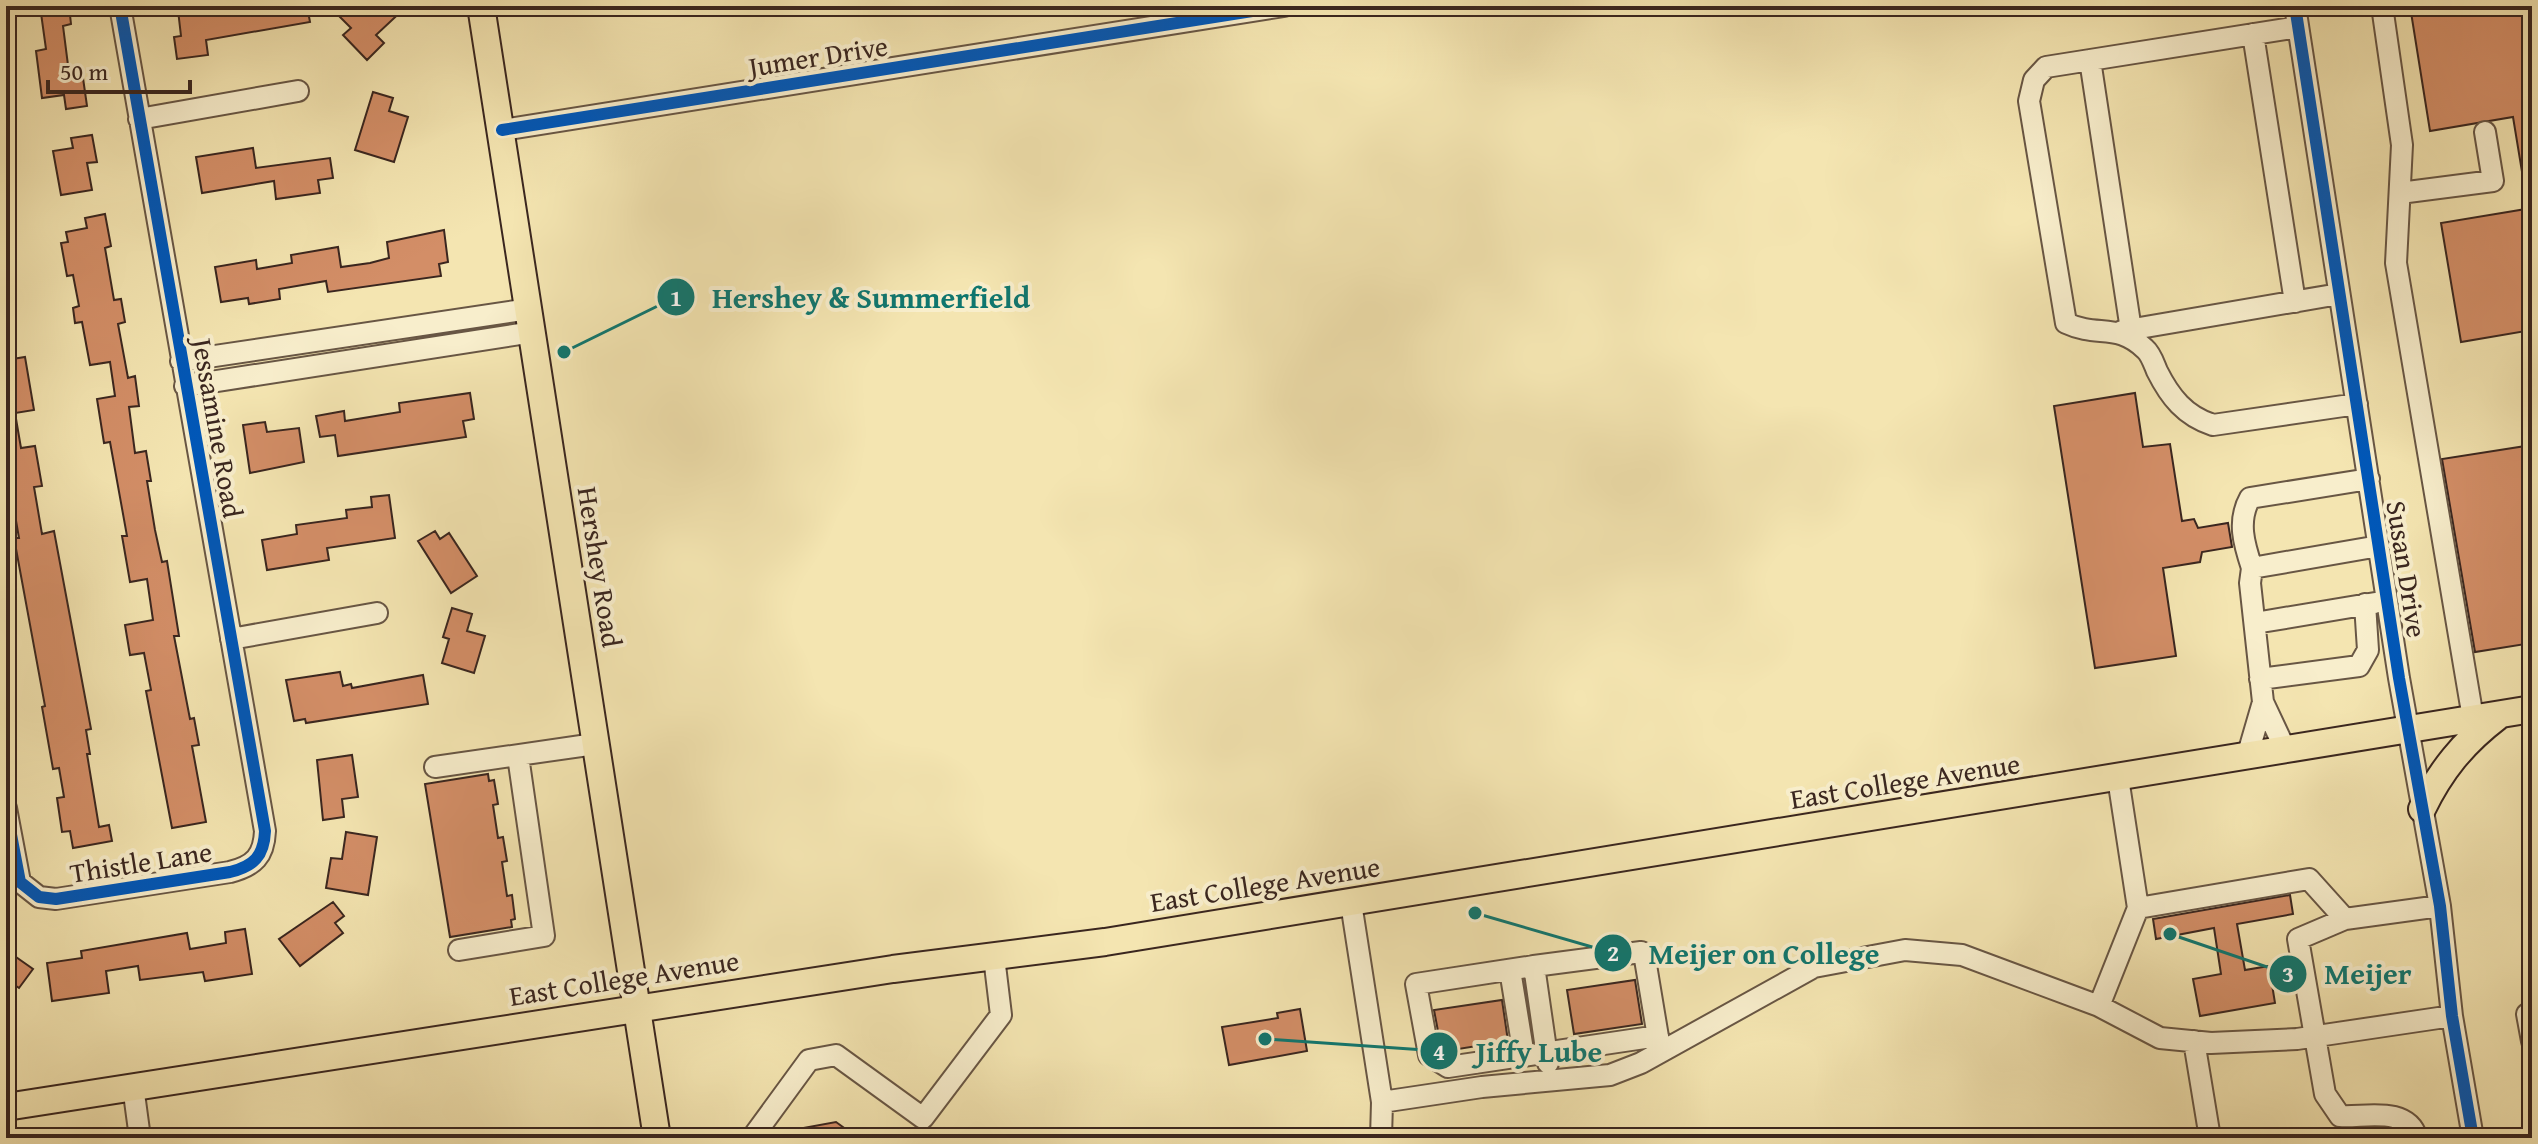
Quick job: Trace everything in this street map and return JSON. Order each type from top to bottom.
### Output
[{"type":"main road","name":"Hershey Road","points":[[481,6],[657,1138]]},
{"type":"main road","name":"East College Avenue","points":[[6,1107],[636,1008],[1351,903],[2532,709]]},
{"type":"main road","points":[[2422,809],[2437,778],[2465,741],[2501,714]]},
{"type":"street","name":"Jessamine Road","points":[[120,6],[265,831],[259,857]]},
{"type":"street","name":"Jumer Drive","points":[[502,130],[1162,16],[1284,6]]},
{"type":"street","name":"Susan Drive","points":[[2295,6],[2387,601],[2440,906],[2452,1016],[2473,1138]]},
{"type":"street","points":[[2382,6],[2402,145],[2396,263],[2473,718]]},
{"type":"street","points":[[2298,27],[2046,67],[2034,80],[2029,101],[2066,323],[2084,332],[2126,330],[2339,294]]},
{"type":"street","points":[[2253,34],[2295,302]]},
{"type":"street","points":[[2090,60],[2126,330],[2148,351],[2168,393],[2192,419],[2213,425],[2357,404]]},
{"type":"street","points":[[139,119],[298,91]]},
{"type":"street","points":[[2400,193],[2493,181],[2485,132]]},
{"type":"street","points":[[181,361],[379,331],[531,321]]},
{"type":"street","points":[[185,386],[383,356],[531,321]]},
{"type":"street","points":[[379,331],[383,356]]},
{"type":"street","points":[[2286,751],[2263,702],[2252,568],[2244,545],[2242,513],[2250,498],[2369,479]]},
{"type":"street","points":[[2252,568],[2379,546]]},
{"type":"street","points":[[2255,623],[2387,601]]},
{"type":"street","points":[[2260,679],[2359,666],[2368,650],[2365,604]]},
{"type":"street","points":[[231,639],[377,613]]},
{"type":"street","points":[[2247,757],[2263,702]]},
{"type":"street","points":[[435,767],[595,744]]},
{"type":"street","points":[[459,950],[544,936],[518,756]]},
{"type":"street","points":[[2099,1006],[2138,908],[2118,778]]},
{"type":"street","name":"Thistle Lane","points":[[6,808],[17,871],[28,890],[39,897],[56,899],[230,872],[248,867],[259,857]]},
{"type":"street","points":[[2138,908],[2309,879],[2345,919]]},
{"type":"street","points":[[1351,903],[1382,1102],[1381,1138]]},
{"type":"street","points":[[2417,1138],[2406,1123],[2391,1116],[2340,1116],[2325,1094],[2298,939],[2345,919],[2440,906]]},
{"type":"street","points":[[1382,1102],[1610,1075],[1659,1044],[1814,967],[1905,950],[1962,955],[2099,1006],[2160,1038],[2194,1041],[2316,1036],[2452,1016]]},
{"type":"street","points":[[1641,952],[1645,959],[1659,1044],[1546,1053],[1448,1067],[1429,1055],[1416,984],[1641,952]]},
{"type":"street","points":[[752,1138],[809,1060],[836,1055],[923,1118],[1001,1015],[994,957]]},
{"type":"street","points":[[1534,966],[1550,1080]]},
{"type":"street","points":[[1510,970],[1524,1056]]},
{"type":"street","points":[[2532,1013],[2527,1014],[2532,1041]]},
{"type":"street","points":[[2194,1041],[2210,1138]]},
{"type":"street","points":[[133,1086],[140,1138]]},
{"type":"building","points":[[40,6],[69,6],[71,24],[63,26],[69,73],[82,71],[87,106],[66,109],[64,95],[42,98],[36,51],[46,49]]},
{"type":"building","points":[[202,6],[307,6],[310,22],[206,40],[208,55],[177,59],[174,37],[181,36],[178,10]]},
{"type":"building","points":[[329,6],[407,6],[376,35],[384,43],[367,60],[343,35],[351,28]]},
{"type":"building","points":[[2410,6],[2532,6],[2532,183],[2524,184],[2513,117],[2430,131]]},
{"type":"building","points":[[373,92],[393,98],[389,111],[408,117],[394,162],[355,150]]},
{"type":"building","points":[[92,135],[97,162],[87,163],[92,190],[61,195],[53,151],[73,148],[71,138]]},
{"type":"building","points":[[253,148],[256,168],[330,158],[333,178],[318,180],[320,193],[276,199],[274,181],[202,193],[196,157]]},
{"type":"building","points":[[2532,208],[2532,330],[2461,342],[2441,223]]},
{"type":"building","points":[[105,214],[111,246],[105,248],[114,300],[121,299],[125,322],[118,324],[128,378],[135,376],[139,406],[129,407],[135,453],[146,451],[151,481],[147,481],[155,530],[162,562],[167,561],[179,636],[174,636],[190,719],[194,718],[199,745],[192,746],[206,822],[172,828],[146,691],[151,690],[144,653],[130,655],[125,625],[153,620],[147,579],[130,582],[122,536],[127,536],[110,442],[104,443],[97,399],[115,396],[110,362],[90,365],[82,322],[75,323],[73,308],[79,306],[73,275],[67,276],[61,243],[68,242],[66,232],[87,228],[85,218]]},
{"type":"building","points":[[444,230],[448,262],[439,264],[441,276],[328,292],[326,281],[279,289],[280,299],[249,304],[248,298],[221,302],[215,267],[256,260],[257,269],[292,263],[291,255],[338,247],[341,267],[370,263],[389,258],[387,242]]},
{"type":"building","points":[[25,357],[34,410],[15,413],[21,448],[35,446],[42,486],[34,487],[42,534],[54,531],[91,729],[86,730],[90,754],[87,754],[99,827],[109,825],[112,841],[73,848],[70,831],[62,832],[57,798],[64,797],[59,768],[53,769],[42,707],[45,706],[14,538],[19,538],[6,463],[6,360]]},
{"type":"building","points":[[470,393],[474,419],[463,421],[466,437],[338,456],[335,435],[320,437],[316,416],[344,411],[345,421],[400,412],[399,403]]},
{"type":"building","points":[[2135,393],[2143,447],[2170,444],[2182,521],[2194,519],[2198,528],[2228,523],[2232,547],[2202,552],[2200,562],[2163,568],[2176,656],[2095,668],[2054,406]]},
{"type":"building","points":[[265,422],[267,432],[299,428],[304,462],[250,473],[243,425]]},
{"type":"building","points":[[2532,445],[2532,643],[2475,652],[2442,459]]},
{"type":"building","points":[[389,495],[395,538],[327,548],[329,560],[267,570],[262,540],[297,534],[296,525],[347,518],[346,510],[372,507],[371,497]]},
{"type":"building","points":[[435,531],[440,539],[449,533],[477,576],[451,593],[418,541]]},
{"type":"building","points":[[452,608],[472,614],[467,631],[485,636],[474,673],[442,663],[449,639],[443,637]]},
{"type":"building","points":[[340,672],[343,686],[351,684],[352,688],[423,675],[428,704],[306,723],[305,719],[294,721],[286,680]]},
{"type":"building","points":[[352,755],[358,797],[342,799],[344,817],[323,820],[317,760]]},
{"type":"building","points":[[488,774],[489,781],[494,780],[498,804],[493,805],[498,838],[503,837],[507,861],[502,862],[507,896],[512,895],[515,919],[511,920],[512,927],[450,937],[425,784]]},
{"type":"building","points":[[346,832],[377,837],[368,895],[326,888],[331,858],[342,859]]},
{"type":"building","points":[[2290,895],[2293,914],[2237,924],[2245,970],[2269,966],[2275,1003],[2200,1016],[2193,979],[2221,974],[2214,928],[2156,939],[2153,919]]},
{"type":"building","points":[[333,902],[344,916],[335,923],[343,933],[300,966],[279,939]]},
{"type":"building","points":[[245,929],[252,974],[205,981],[203,972],[140,980],[138,966],[106,971],[109,993],[52,1001],[47,963],[82,958],[81,951],[187,933],[190,949],[226,943],[225,932]]},
{"type":"building","points":[[6,950],[33,969],[19,988],[6,979]]},
{"type":"building","points":[[1635,980],[1642,1024],[1574,1034],[1567,990]]},
{"type":"building","points":[[1502,1000],[1508,1041],[1446,1051],[1441,1047],[1434,1010]]},
{"type":"building","points":[[1300,1009],[1307,1051],[1229,1065],[1222,1027],[1278,1018],[1277,1013]]},
{"type":"building","points":[[836,1122],[858,1138],[792,1138],[792,1130]]},
{"type":"cycle path","points":[[6,808],[20,882],[39,897],[56,899],[230,872],[256,859],[264,840],[265,831],[120,6]]},
{"type":"cycle path","points":[[502,130],[1284,6]]},
{"type":"cycle path","points":[[2295,6],[2399,678],[2440,906],[2452,1016],[2473,1138]]},
{"type":"place","name":"Hershey & Summerfield","points":[[564,352]]},
{"type":"place","name":"Meijer on College","points":[[1475,913]]},
{"type":"place","name":"Meijer","points":[[2170,934]]},
{"type":"place","name":"Jiffy Lube","points":[[1265,1039]]}]
